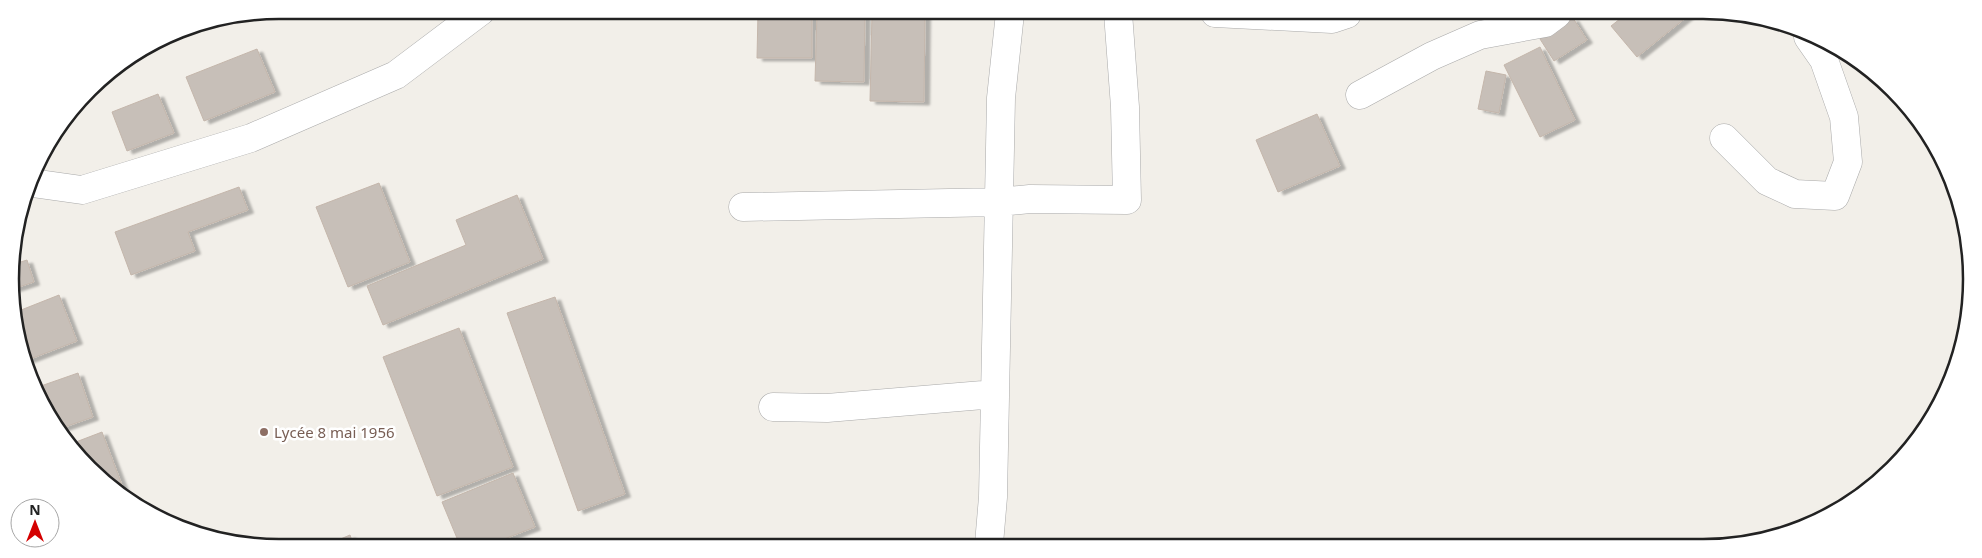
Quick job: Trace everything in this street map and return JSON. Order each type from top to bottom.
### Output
[{"type":"street","points":[[37,184],[82,190],[251,138],[396,75],[470,19]]},
{"type":"street","points":[[989,539],[993,497],[1001,98],[1009,19]]},
{"type":"street","points":[[743,207],[999,202],[1030,199],[1127,200],[1125,107],[1118,19]]},
{"type":"street","points":[[1360,95],[1432,56],[1480,35],[1545,23],[1550,19]]},
{"type":"street","points":[[1724,138],[1767,181],[1794,194],[1835,196],[1848,162],[1844,117],[1824,60],[1812,43]]},
{"type":"street","points":[[773,406],[827,408],[995,394]]},
{"type":"building","points":[[758,19],[812,19],[812,58],[757,58]]},
{"type":"building","points":[[817,19],[865,19],[864,82],[815,81]]},
{"type":"building","points":[[872,19],[925,19],[924,102],[870,101]]},
{"type":"building","points":[[1574,19],[1587,40],[1554,61],[1540,39]]},
{"type":"building","points":[[1620,19],[1684,19],[1637,57],[1611,26]]},
{"type":"building","points":[[1540,47],[1575,120],[1540,137],[1504,65]]},
{"type":"building","points":[[257,49],[275,92],[204,121],[186,77]]},
{"type":"building","points":[[1486,71],[1506,75],[1499,113],[1478,109]]},
{"type":"building","points":[[158,94],[174,133],[127,151],[112,112]]},
{"type":"building","points":[[1317,114],[1340,166],[1278,192],[1256,140]]},
{"type":"building","points":[[379,183],[410,262],[348,287],[316,207]]},
{"type":"building","points":[[239,187],[248,210],[188,232],[195,251],[131,275],[115,232]]},
{"type":"building","points":[[517,195],[543,259],[383,325],[367,286],[466,245],[456,220]]},
{"type":"building","points":[[27,260],[34,282],[19,287],[19,262]]},
{"type":"building","points":[[59,295],[77,341],[32,358],[21,310]]},
{"type":"building","points":[[555,297],[625,494],[578,511],[507,313]]},
{"type":"building","points":[[459,328],[513,467],[437,496],[383,357]]},
{"type":"building","points":[[78,373],[93,417],[65,427],[42,386]]},
{"type":"building","points":[[102,432],[122,486],[107,475],[76,442]]},
{"type":"building","points":[[513,473],[535,527],[504,539],[457,539],[442,502]]},
{"type":"building","points":[[350,535],[352,539],[340,539]]},
{"type":"place","name":"Lycée 8 mai 1956","points":[[264,432]]}]
